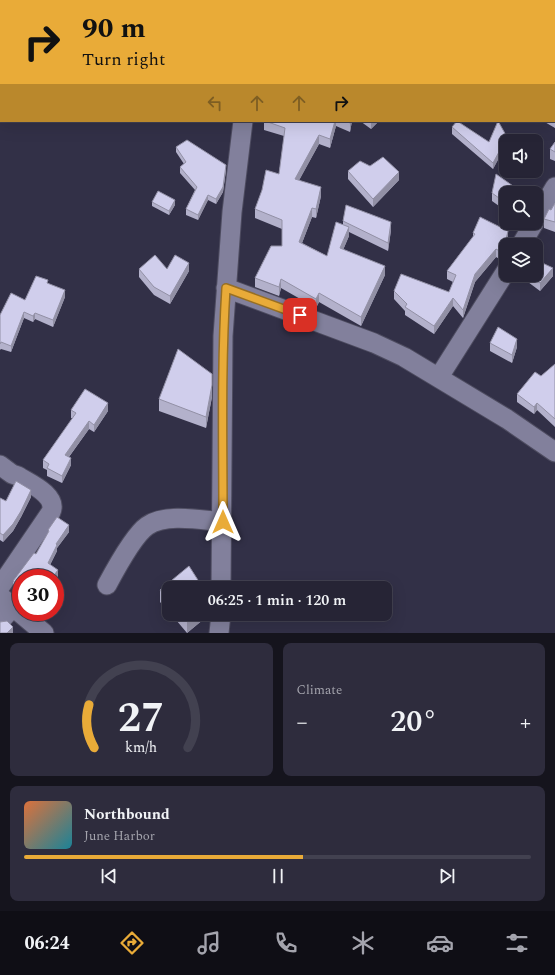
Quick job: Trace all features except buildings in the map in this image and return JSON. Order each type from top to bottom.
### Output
[{"type":"street","points":[[221,581],[223,522],[223,336],[232,212],[243,122]]},
{"type":"street","points":[[543,207],[555,187]]},
{"type":"street","points":[[439,377],[499,282]]},
{"type":"street","points":[[226,288],[374,343],[404,357],[508,419],[555,452]]},
{"type":"street","points":[[0,465],[12,474],[18,476],[48,495],[53,507],[52,512],[0,587]]},
{"type":"street","points":[[107,585],[133,542],[147,526],[161,520],[175,519],[223,522]]},
{"type":"street","points":[[5,608],[44,633]]},
{"type":"street","points":[[219,633],[220,621]]},
{"type":"route","points":[[223,522],[222,396],[223,336],[226,288],[300,315]]}]
